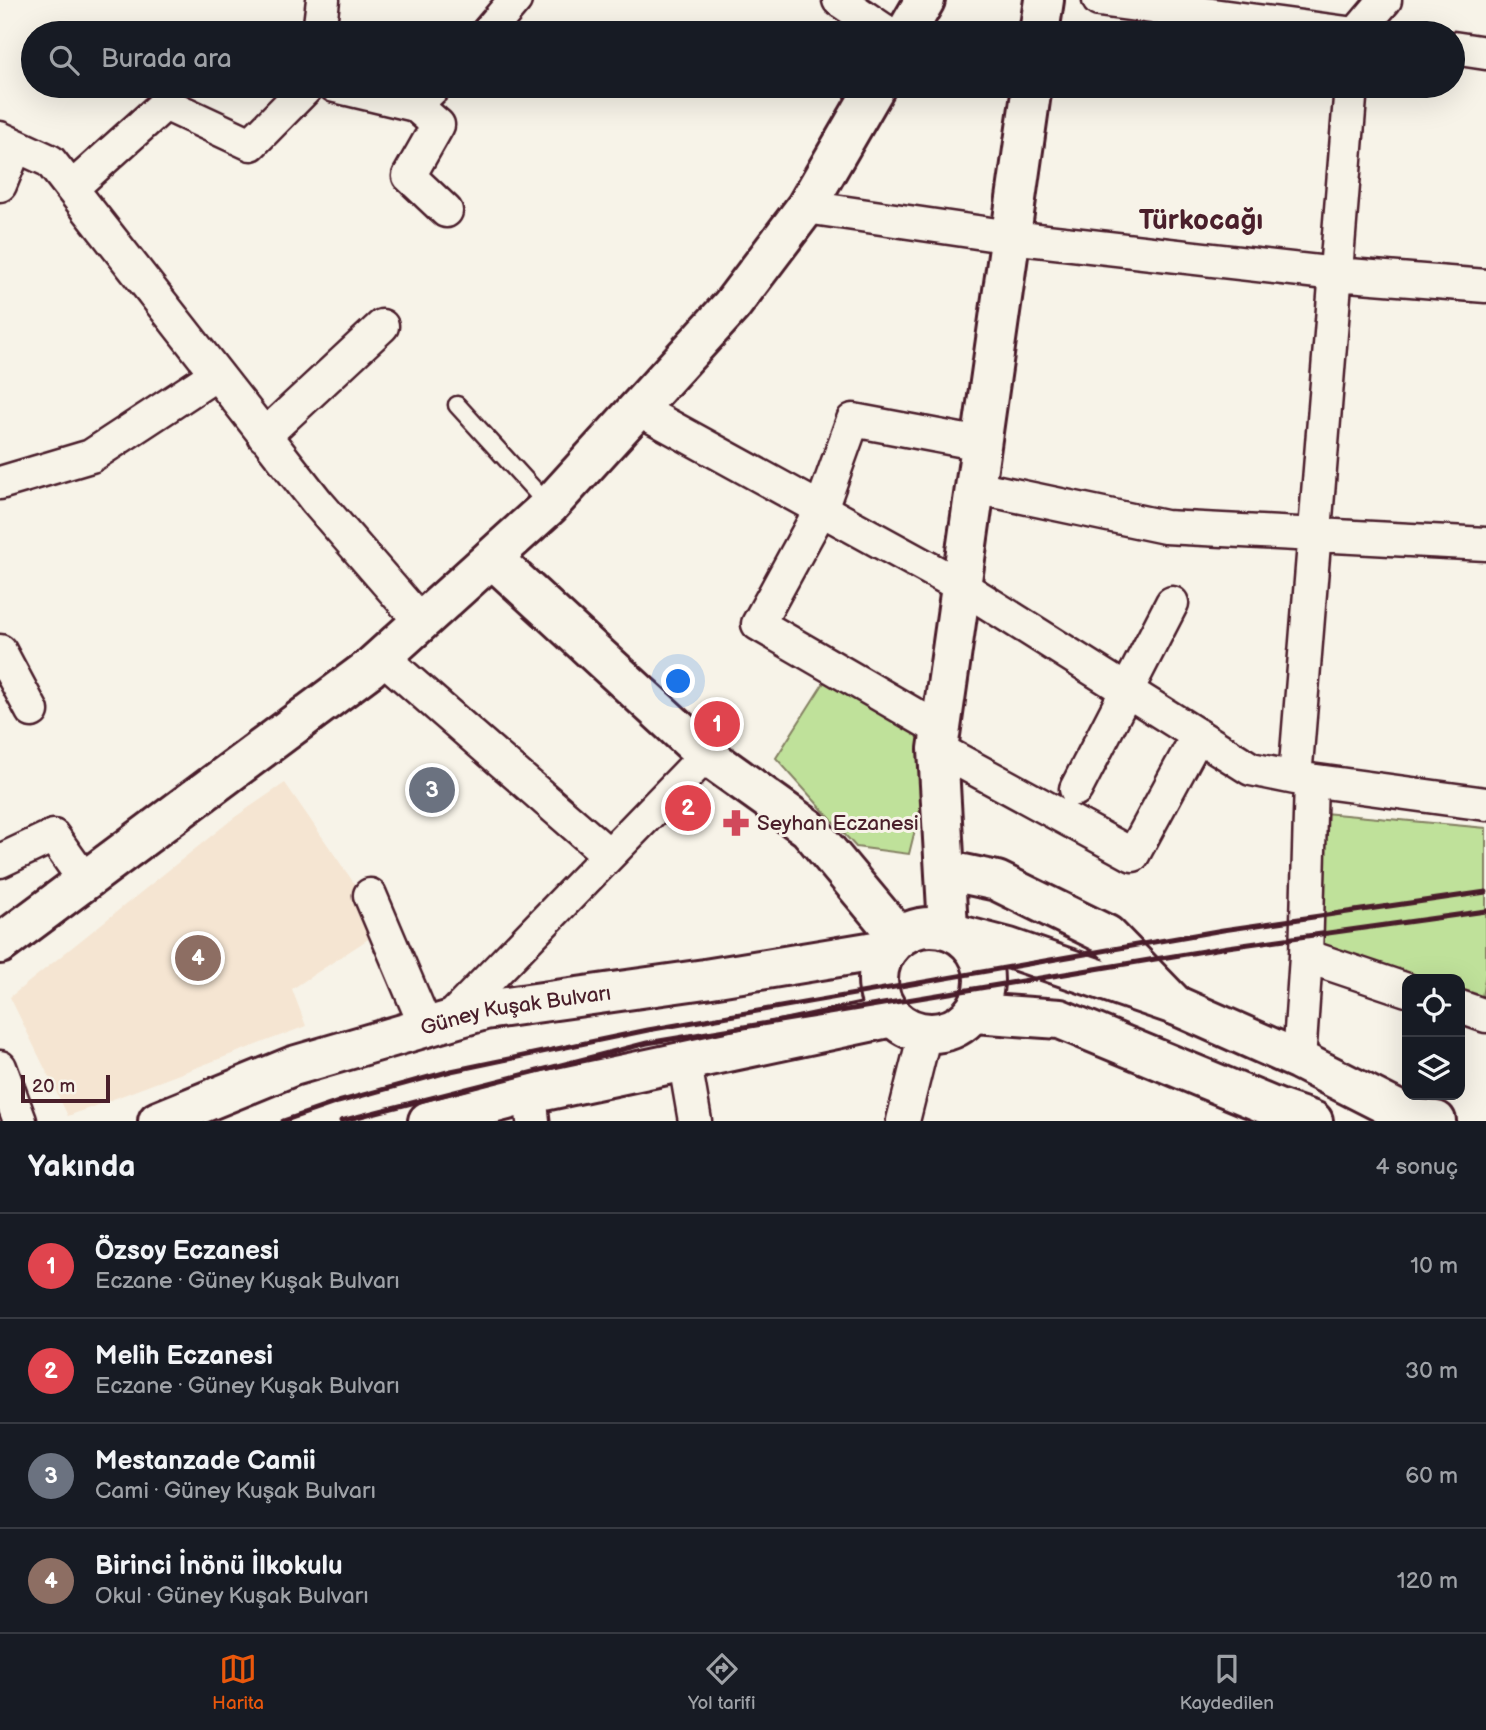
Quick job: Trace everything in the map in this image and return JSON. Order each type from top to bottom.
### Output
[{"type":"main road","points":[[913,21],[925,0]]},
{"type":"main road","points":[[1041,21],[1044,0]]},
{"type":"main road","points":[[0,944],[382,657],[549,506],[733,305],[806,207],[869,98]]},
{"type":"main road","points":[[428,1121],[532,1108],[685,1063],[909,1025],[943,1032],[961,1025],[974,1013],[986,981],[983,964],[975,948],[956,932],[945,870],[940,739],[1030,98]]},
{"type":"main road","points":[[492,558],[706,755],[808,828],[893,943]]},
{"type":"main road","points":[[945,870],[997,881],[1107,935],[1175,1005]]},
{"type":"main road","points":[[909,1025],[882,1002],[877,984],[880,966],[893,943],[915,929],[931,926],[1009,948],[1175,1005],[1299,1060],[1413,1118],[1436,1121]]},
{"type":"main road","name":"Güney Kuşak Bulvarı","points":[[158,1121],[293,1066],[485,1010],[705,979],[893,943]]},
{"type":"main road","points":[[974,1013],[1059,1019],[1279,1115],[1313,1121]]},
{"type":"street","points":[[320,21],[323,0]]},
{"type":"street","points":[[497,21],[515,0]]},
{"type":"street","points":[[839,0],[870,21]]},
{"type":"street","points":[[1099,0],[1257,21]]},
{"type":"street","points":[[1367,21],[1385,0]]},
{"type":"street","points":[[1465,50],[1486,53]]},
{"type":"street","points":[[72,188],[165,104],[251,144],[296,98]]},
{"type":"street","points":[[426,98],[438,125],[409,176],[446,211]]},
{"type":"street","points":[[1299,1060],[1306,956],[1303,779],[1315,535],[1350,98]]},
{"type":"street","points":[[0,186],[8,142],[50,161],[317,502],[421,622]]},
{"type":"street","points":[[806,207],[1011,237],[1336,274],[1486,286]]},
{"type":"street","points":[[264,436],[382,326]]},
{"type":"street","points":[[0,483],[92,456],[216,374]]},
{"type":"street","points":[[638,409],[961,586],[1251,769],[1303,779],[1486,804]]},
{"type":"street","points":[[981,444],[853,420],[821,509],[758,624],[940,739],[1133,855],[1198,735]]},
{"type":"street","points":[[975,487],[1165,527],[1486,544]]},
{"type":"street","points":[[1076,789],[1172,603]]},
{"type":"street","points":[[0,651],[32,711]]},
{"type":"street","points":[[382,657],[609,855]]},
{"type":"street","points":[[370,895],[437,1024],[609,855],[706,755]]},
{"type":"street","points":[[0,861],[52,836],[85,881]]},
{"type":"street","points":[[1306,956],[1402,988]]},
{"type":"street","points":[[1465,1009],[1486,1016]]},
{"type":"street","points":[[903,1121],[909,1025]]},
{"type":"street","points":[[685,1063],[695,1121]]},
{"type":"street","points":[[0,1067],[20,1121]]},
{"type":"lane","points":[[457,405],[549,506]]},
{"type":"shaded area","points":[[285,783],[385,928],[292,989],[306,1026],[68,1116],[10,997],[235,817]]},
{"type":"green space","points":[[830,673],[939,733],[909,854],[856,847],[776,758]]},
{"type":"green space","points":[[1313,812],[1486,828],[1486,973],[1482,997],[1465,994],[1465,974],[1402,974],[1402,978],[1312,965]]},
{"type":"railway","points":[[283,1121],[338,1102],[451,1071],[648,1030],[1223,930],[1486,892]]},
{"type":"railway","points":[[341,1121],[647,1043],[1228,947],[1486,911]]},
{"type":"place","name":"Özsoy Eczanesi","points":[[717,724]]},
{"type":"place","name":"Mestanzade Camii","points":[[432,790]]},
{"type":"place","name":"Melih Eczanesi","points":[[688,808]]},
{"type":"place","name":"Seyhan Eczanesi","points":[[736,823]]},
{"type":"place","name":"Birinci İnönü İlkokulu","points":[[198,958]]},
{"type":"district","name":"Türkocağı","points":[[1201,219]]}]
